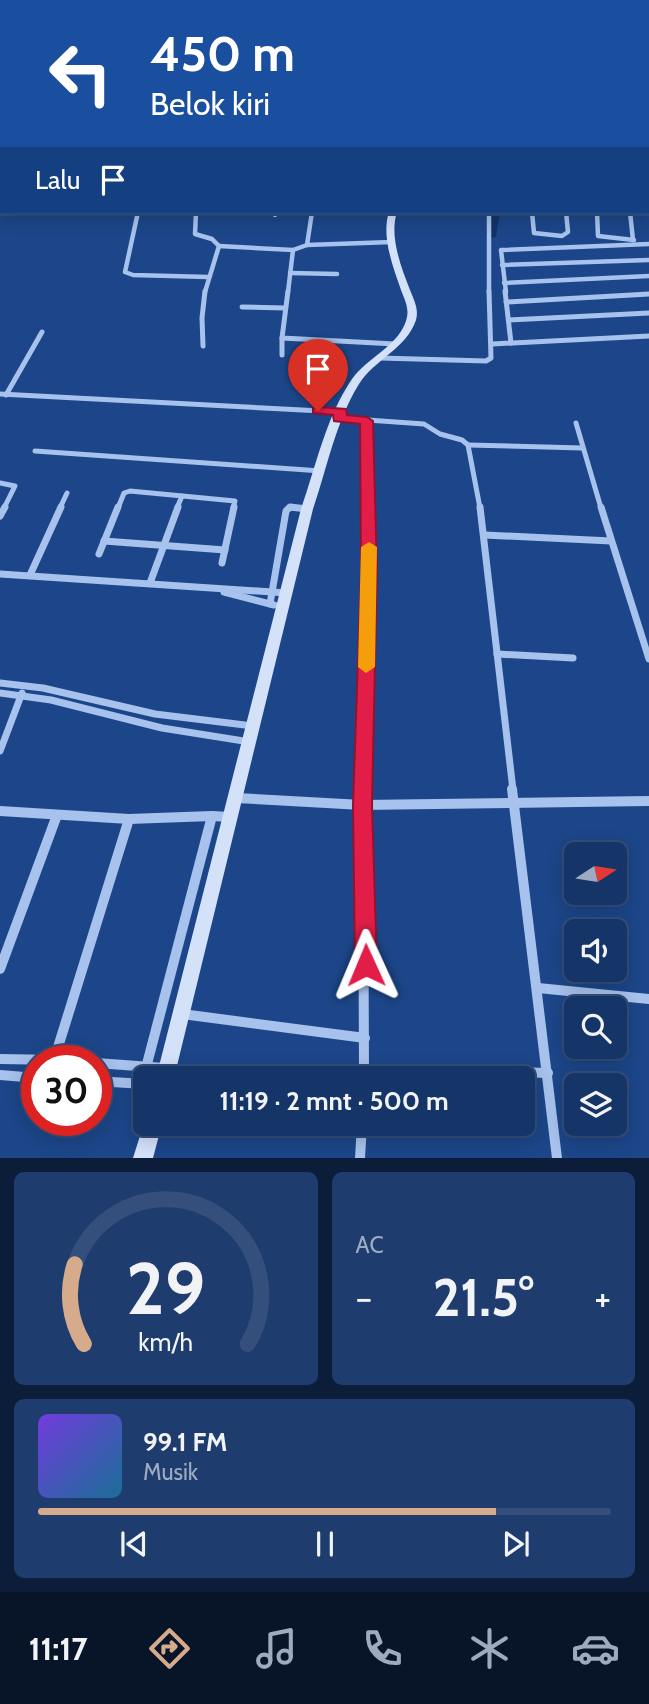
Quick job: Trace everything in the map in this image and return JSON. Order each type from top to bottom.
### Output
[{"type":"street","points":[[138,214],[125,272],[133,275],[208,277]]},
{"type":"street","points":[[197,214],[194,234],[212,239],[219,246],[293,250],[307,245],[392,243]]},
{"type":"street","points":[[307,245],[312,214]]},
{"type":"street","points":[[276,605],[287,593],[307,509],[340,415],[355,381],[363,370],[395,344],[412,317],[413,309],[388,223],[392,214]]},
{"type":"street","points":[[380,358],[486,361],[491,358],[494,344],[487,246],[489,214]]},
{"type":"street","points":[[533,214],[534,233],[562,236],[568,232],[566,214]]},
{"type":"street","points":[[597,214],[598,236],[649,242]]},
{"type":"street","points":[[630,214],[633,240]]},
{"type":"street","points":[[508,343],[509,320],[502,250],[649,242]]},
{"type":"street","points":[[203,346],[200,316],[202,295],[219,246]]},
{"type":"street","points":[[282,355],[293,250]]},
{"type":"street","points":[[502,265],[649,260]]},
{"type":"street","points":[[290,273],[337,274]]},
{"type":"street","points":[[504,283],[649,276]]},
{"type":"street","points":[[506,302],[649,294]]},
{"type":"street","points":[[242,307],[285,308]]},
{"type":"street","points":[[509,320],[649,313]]},
{"type":"street","points":[[42,332],[3,395],[340,415],[367,421],[433,426],[442,435],[463,439],[468,445],[485,535],[496,654],[557,1158]]},
{"type":"street","points":[[494,344],[649,336]]},
{"type":"street","points":[[282,338],[395,344]]},
{"type":"street","points":[[364,1066],[362,805],[369,570],[367,421]]},
{"type":"street","points":[[576,423],[649,659]]},
{"type":"street","points":[[468,445],[582,448]]},
{"type":"street","points":[[35,451],[321,471]]},
{"type":"street","points":[[0,483],[15,486],[0,516]]},
{"type":"street","points":[[99,554],[124,492],[182,496],[235,501],[222,563]]},
{"type":"street","points":[[30,575],[66,493]]},
{"type":"street","points":[[150,583],[182,496]]},
{"type":"street","points":[[168,1066],[250,743],[276,605],[272,592],[286,511],[290,507],[307,509]]},
{"type":"street","points":[[485,535],[611,541]]},
{"type":"street","points":[[104,541],[225,550]]},
{"type":"street","points":[[0,574],[150,583],[220,591],[287,593]]},
{"type":"street","points":[[220,591],[276,605]]},
{"type":"street","points":[[496,654],[573,658]]},
{"type":"street","points":[[0,683],[24,685],[155,714],[253,726]]},
{"type":"street","points":[[0,751],[24,685]]},
{"type":"street","points":[[0,693],[51,700],[162,727],[250,743]]},
{"type":"street","points":[[236,798],[362,805],[649,802]]},
{"type":"street","points":[[0,811],[129,819],[230,817]]},
{"type":"street","points":[[0,969],[57,815]]},
{"type":"street","points":[[112,1064],[147,1066],[212,816]]},
{"type":"street","points":[[59,1045],[129,819]]},
{"type":"street","points":[[538,988],[649,999]]},
{"type":"street","points":[[181,1014],[365,1038]]},
{"type":"street","points":[[0,1059],[21,1059]]},
{"type":"street","points":[[535,1073],[548,1073]]},
{"type":"street","points":[[0,1076],[21,1077]]},
{"type":"street","points":[[112,1082],[133,1083]]},
{"type":"street","points":[[143,1158],[149,1136]]},
{"type":"street","points":[[360,1158],[361,1136]]},
{"type":"waterway","points":[[492,234],[494,214]]},
{"type":"slow traffic","points":[[366,667],[369,547]]},
{"type":"route","points":[[318,411],[341,411],[339,418],[367,421],[370,483],[369,570],[362,805],[366,965]]}]
